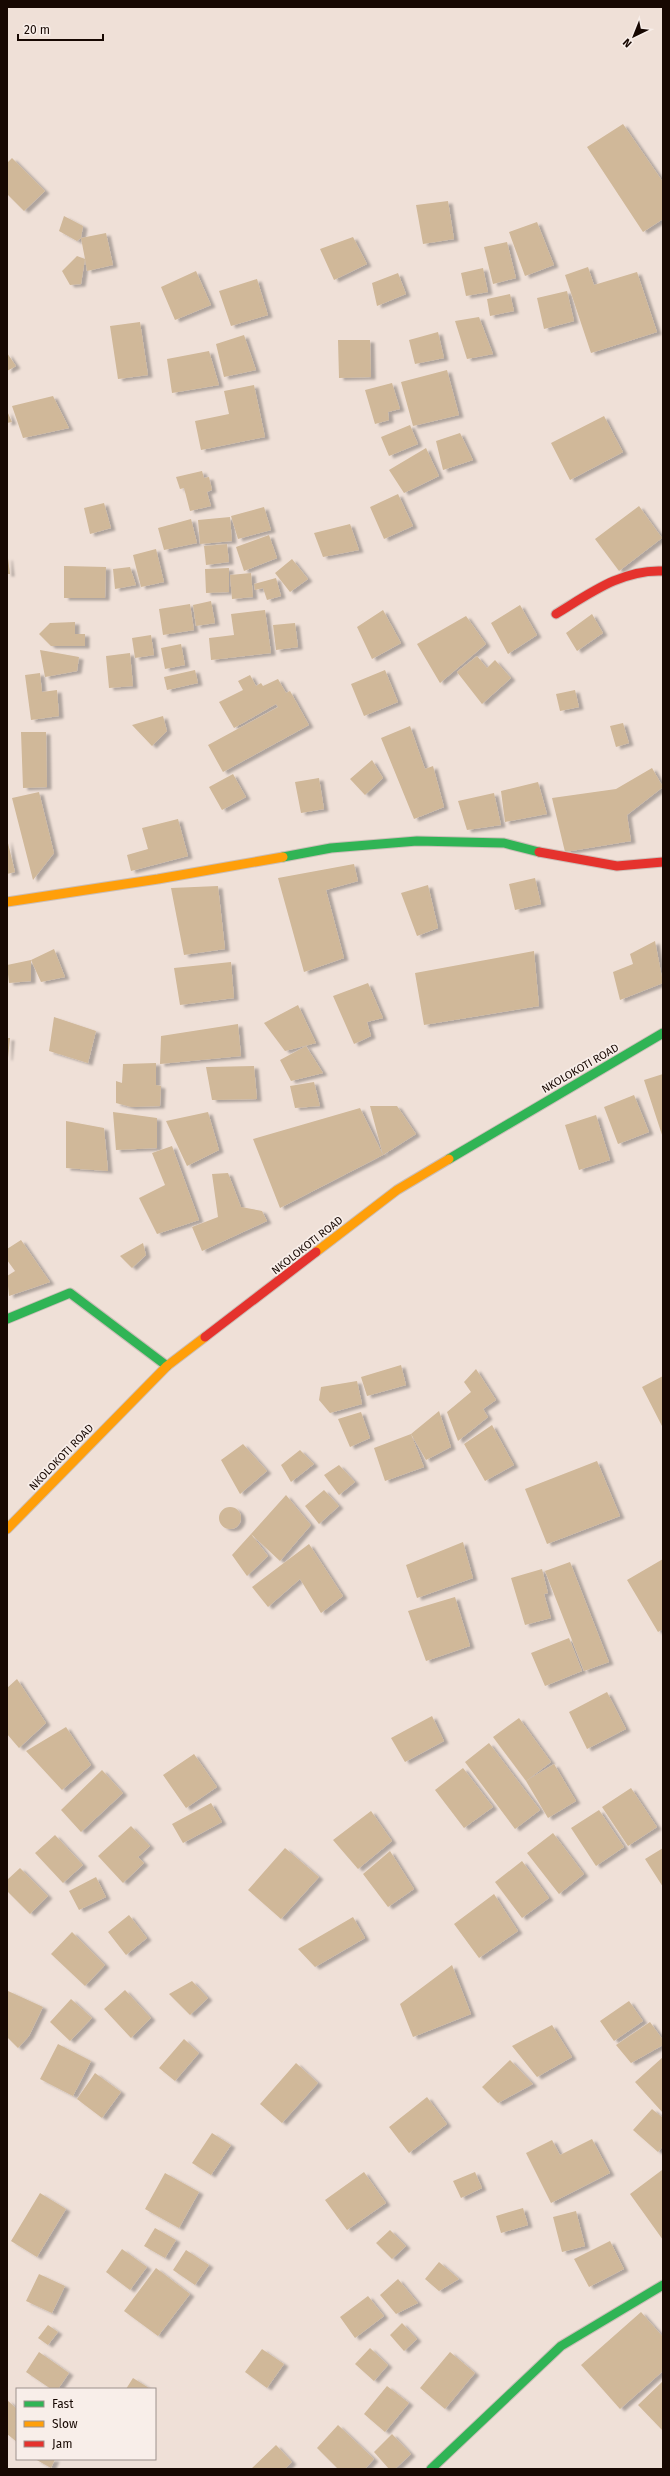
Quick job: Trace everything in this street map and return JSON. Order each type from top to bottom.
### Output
[{"type":"street","points":[[556,614],[595,591],[633,573],[652,569],[663,571]]},
{"type":"street","points":[[7,902],[158,879],[331,848],[410,841],[504,843],[547,854],[617,866],[663,862]]},
{"type":"street","name":"NKOLOKOTI ROAD","points":[[7,1529],[168,1366],[397,1190],[663,1033]]},
{"type":"street","points":[[7,1319],[70,1293],[168,1366]]},
{"type":"street","points":[[431,2469],[560,2346],[663,2284]]},
{"type":"building","points":[[623,124],[663,182],[663,219],[643,232],[587,147]]},
{"type":"building","points":[[12,158],[45,191],[24,211],[7,194],[7,163]]},
{"type":"building","points":[[448,201],[454,239],[423,244],[416,205]]},
{"type":"building","points":[[64,216],[83,226],[81,238],[77,241],[59,231]]},
{"type":"building","points":[[537,222],[554,265],[525,276],[509,232]]},
{"type":"building","points":[[106,233],[113,265],[87,271],[81,238]]},
{"type":"building","points":[[353,237],[367,264],[334,280],[320,249]]},
{"type":"building","points":[[507,242],[516,278],[493,284],[484,247]]},
{"type":"building","points":[[77,256],[85,259],[81,284],[70,285],[62,271]]},
{"type":"building","points":[[588,267],[594,285],[637,272],[657,332],[591,353],[565,275]]},
{"type":"building","points":[[483,268],[488,292],[466,296],[461,273]]},
{"type":"building","points":[[196,271],[211,305],[175,320],[161,287]]},
{"type":"building","points":[[398,273],[406,294],[377,306],[372,283]]},
{"type":"building","points":[[257,279],[268,315],[231,326],[219,291]]},
{"type":"building","points":[[567,291],[574,321],[544,329],[537,298]]},
{"type":"building","points":[[510,294],[514,311],[490,316],[487,299]]},
{"type":"building","points":[[479,317],[493,354],[467,359],[455,321]]},
{"type":"building","points":[[140,322],[148,375],[118,379],[110,326]]},
{"type":"building","points":[[438,332],[444,358],[415,364],[409,340]]},
{"type":"building","points":[[244,335],[256,370],[224,377],[216,344]]},
{"type":"building","points":[[338,340],[370,340],[371,377],[339,378]]},
{"type":"building","points":[[209,351],[219,385],[172,393],[167,359]]},
{"type":"building","points":[[7,353],[16,366],[7,371]]},
{"type":"building","points":[[447,370],[459,415],[413,426],[401,382]]},
{"type":"building","points":[[392,383],[400,409],[388,412],[389,420],[375,424],[365,390]]},
{"type":"building","points":[[254,385],[265,437],[201,450],[195,421],[229,414],[224,391]]},
{"type":"building","points":[[53,396],[69,428],[23,438],[12,406]]},
{"type":"building","points":[[7,411],[12,422],[7,423]]},
{"type":"building","points":[[604,416],[623,452],[570,480],[551,443]]},
{"type":"building","points":[[410,425],[418,444],[389,456],[381,437]]},
{"type":"building","points":[[460,433],[473,460],[443,470],[436,441]]},
{"type":"building","points":[[426,448],[439,476],[404,493],[389,470]]},
{"type":"building","points":[[202,471],[204,478],[209,477],[212,490],[207,492],[211,506],[190,511],[184,488],[180,489],[176,477]]},
{"type":"building","points":[[398,494],[413,526],[384,539],[370,507]]},
{"type":"building","points":[[104,503],[111,528],[90,534],[84,508]]},
{"type":"building","points":[[639,506],[662,538],[619,571],[595,539]]},
{"type":"building","points":[[264,507],[271,530],[238,539],[231,516]]},
{"type":"building","points":[[230,517],[232,541],[200,544],[198,520]]},
{"type":"building","points":[[191,519],[197,543],[164,550],[158,528]]},
{"type":"building","points":[[350,524],[359,550],[323,557],[314,533]]},
{"type":"building","points":[[269,535],[277,558],[244,571],[236,547]]},
{"type":"building","points":[[227,544],[229,562],[206,565],[204,546]]},
{"type":"building","points":[[156,549],[164,582],[141,587],[133,555]]},
{"type":"building","points":[[8,558],[10,574],[7,574]]},
{"type":"building","points":[[292,559],[308,579],[290,592],[275,573]]},
{"type":"building","points":[[64,566],[106,567],[105,598],[64,598]]},
{"type":"building","points":[[130,567],[136,585],[115,589],[113,569]]},
{"type":"building","points":[[229,568],[229,592],[206,593],[205,569]]},
{"type":"building","points":[[251,573],[253,597],[232,599],[230,575]]},
{"type":"building","points":[[276,578],[281,596],[267,600],[263,588],[255,590],[254,584]]},
{"type":"building","points":[[211,601],[215,623],[196,626],[193,605]]},
{"type":"building","points":[[190,604],[194,630],[163,635],[159,609]]},
{"type":"building","points":[[520,605],[537,635],[508,654],[491,623]]},
{"type":"building","points":[[265,610],[271,653],[211,660],[209,638],[234,635],[231,614]]},
{"type":"building","points":[[383,610],[401,643],[372,659],[357,627]]},
{"type":"building","points":[[592,614],[603,633],[577,651],[566,633]]},
{"type":"building","points":[[466,616],[486,644],[440,683],[417,644]]},
{"type":"building","points":[[75,622],[75,634],[85,634],[85,646],[51,646],[39,634],[50,623]]},
{"type":"building","points":[[295,623],[298,647],[276,650],[273,625]]},
{"type":"building","points":[[151,635],[154,655],[135,658],[132,638]]},
{"type":"building","points":[[181,644],[185,665],[165,669],[161,648]]},
{"type":"building","points":[[40,650],[79,657],[77,671],[45,677]]},
{"type":"building","points":[[130,653],[133,686],[109,688],[106,656]]},
{"type":"building","points":[[477,656],[487,668],[495,660],[511,678],[482,704],[457,672]]},
{"type":"building","points":[[195,670],[198,683],[167,690],[164,677]]},
{"type":"building","points":[[385,670],[398,702],[364,716],[351,684]]},
{"type":"building","points":[[40,673],[42,692],[57,690],[59,716],[31,720],[25,675]]},
{"type":"building","points":[[250,675],[256,686],[261,683],[263,686],[278,679],[286,693],[290,691],[309,725],[223,772],[208,745],[278,707],[276,704],[234,728],[219,702],[243,690],[238,681]]},
{"type":"building","points":[[575,690],[579,707],[560,711],[556,694]]},
{"type":"building","points":[[163,716],[167,731],[152,746],[132,725]]},
{"type":"building","points":[[623,723],[629,743],[616,747],[610,726]]},
{"type":"building","points":[[410,726],[425,769],[433,766],[444,807],[414,819],[381,738]]},
{"type":"building","points":[[21,732],[46,732],[47,787],[23,788]]},
{"type":"building","points":[[372,760],[383,778],[365,795],[350,779]]},
{"type":"building","points":[[652,768],[663,787],[627,815],[631,841],[565,852],[552,798],[616,789]]},
{"type":"building","points":[[233,774],[246,797],[222,810],[209,787]]},
{"type":"building","points":[[319,778],[324,809],[301,813],[295,782]]},
{"type":"building","points":[[538,782],[547,814],[505,822],[501,791]]},
{"type":"building","points":[[39,792],[54,853],[33,880],[12,798]]},
{"type":"building","points":[[494,793],[501,825],[467,830],[458,801]]},
{"type":"building","points":[[178,819],[188,856],[131,871],[127,855],[148,849],[142,828]]},
{"type":"building","points":[[7,839],[15,872],[7,874]]},
{"type":"building","points":[[354,864],[358,881],[326,890],[344,958],[304,972],[278,878]]},
{"type":"building","points":[[535,878],[541,904],[515,910],[509,884]]},
{"type":"building","points":[[428,885],[438,928],[417,936],[401,893]]},
{"type":"building","points":[[218,886],[225,949],[184,955],[171,888]]},
{"type":"building","points":[[655,941],[663,983],[620,1000],[613,972],[633,964],[630,954]]},
{"type":"building","points":[[54,949],[65,977],[41,982],[31,960]]},
{"type":"building","points":[[534,951],[539,1006],[424,1025],[415,973]]},
{"type":"building","points":[[31,960],[31,981],[9,983],[7,965]]},
{"type":"building","points":[[231,962],[234,998],[180,1005],[174,968]]},
{"type":"building","points":[[368,983],[383,1018],[367,1022],[371,1036],[354,1044],[333,996]]},
{"type":"building","points":[[298,1005],[316,1043],[285,1051],[264,1023]]},
{"type":"building","points":[[54,1017],[96,1031],[88,1063],[49,1051]]},
{"type":"building","points":[[238,1024],[241,1056],[160,1064],[161,1036]]},
{"type":"building","points":[[7,1038],[10,1038],[8,1058],[7,1058]]},
{"type":"building","points":[[306,1046],[323,1073],[291,1081],[280,1060]]},
{"type":"building","points":[[156,1063],[156,1085],[161,1086],[160,1106],[131,1107],[116,1103],[116,1081],[122,1083],[123,1064]]},
{"type":"building","points":[[254,1066],[257,1099],[212,1100],[206,1067]]},
{"type":"building","points":[[663,1074],[663,1138],[644,1080]]},
{"type":"building","points":[[314,1082],[320,1106],[295,1108],[290,1086]]},
{"type":"building","points":[[634,1095],[649,1132],[618,1144],[604,1107]]},
{"type":"building","points":[[370,1106],[397,1106],[416,1134],[383,1155]]},
{"type":"building","points":[[360,1108],[383,1155],[280,1208],[253,1139]]},
{"type":"building","points":[[113,1112],[157,1118],[157,1148],[116,1150]]},
{"type":"building","points":[[208,1112],[219,1150],[187,1166],[166,1121]]},
{"type":"building","points":[[596,1115],[610,1160],[579,1170],[565,1125]]},
{"type":"building","points":[[66,1121],[104,1128],[108,1171],[66,1168]]},
{"type":"building","points":[[172,1146],[199,1220],[157,1234],[139,1198],[165,1185],[152,1153]]},
{"type":"building","points":[[228,1173],[241,1207],[262,1211],[267,1221],[202,1251],[192,1227],[218,1217],[212,1174]]},
{"type":"building","points":[[21,1240],[50,1282],[9,1296],[7,1276],[15,1271],[7,1260],[7,1249]]},
{"type":"building","points":[[143,1243],[146,1255],[132,1268],[120,1256]]},
{"type":"building","points":[[401,1365],[406,1385],[367,1396],[361,1377]]},
{"type":"building","points":[[476,1369],[496,1400],[483,1409],[488,1417],[458,1441],[447,1412],[471,1392],[464,1382]]},
{"type":"building","points":[[663,1376],[663,1428],[642,1387]]},
{"type":"building","points":[[357,1381],[362,1404],[330,1413],[319,1400],[321,1387]]},
{"type":"building","points":[[439,1411],[451,1447],[426,1460],[411,1434]]},
{"type":"building","points":[[361,1412],[370,1438],[350,1447],[338,1419]]},
{"type":"building","points":[[492,1425],[514,1465],[485,1481],[464,1444]]},
{"type":"building","points":[[411,1434],[424,1467],[385,1481],[374,1448]]},
{"type":"building","points":[[243,1444],[267,1471],[240,1494],[221,1460]]},
{"type":"building","points":[[300,1450],[314,1464],[291,1482],[281,1465]]},
{"type":"building","points":[[597,1461],[620,1516],[547,1544],[525,1489]]},
{"type":"building","points":[[339,1465],[355,1482],[339,1495],[324,1475]]},
{"type":"building","points":[[324,1490],[339,1506],[319,1524],[305,1506]]},
{"type":"building","points":[[286,1495],[311,1525],[280,1561],[251,1534]]},
{"type":"building","points":[[230,1507],[238,1510],[241,1518],[238,1526],[230,1529],[222,1526],[219,1518],[222,1510]]},
{"type":"building","points":[[251,1534],[268,1556],[247,1576],[232,1555]]},
{"type":"building","points":[[463,1542],[473,1578],[417,1598],[406,1565]]},
{"type":"building","points":[[309,1544],[343,1596],[321,1613],[300,1579],[268,1607],[252,1587]]},
{"type":"building","points":[[663,1559],[663,1629],[658,1632],[627,1580]]},
{"type":"building","points":[[570,1562],[609,1662],[584,1671],[545,1571]]},
{"type":"building","points":[[542,1569],[548,1593],[544,1594],[551,1618],[525,1625],[511,1578]]},
{"type":"building","points":[[455,1597],[470,1646],[426,1661],[408,1611]]},
{"type":"building","points":[[569,1638],[582,1671],[545,1686],[531,1653]]},
{"type":"building","points":[[17,1679],[46,1723],[19,1748],[7,1734],[7,1688]]},
{"type":"building","points":[[607,1692],[626,1729],[587,1749],[569,1712]]},
{"type":"building","points":[[432,1716],[444,1741],[405,1762],[391,1738]]},
{"type":"building","points":[[519,1718],[551,1762],[526,1781],[493,1737]]},
{"type":"building","points":[[66,1727],[91,1765],[62,1790],[26,1751]]},
{"type":"building","points":[[489,1743],[540,1810],[515,1829],[465,1762]]},
{"type":"building","points":[[194,1754],[217,1787],[186,1808],[163,1775]]},
{"type":"building","points":[[554,1764],[576,1801],[548,1818],[526,1781]]},
{"type":"building","points":[[463,1768],[493,1807],[464,1828],[435,1790]]},
{"type":"building","points":[[102,1770],[123,1793],[81,1832],[61,1810]]},
{"type":"building","points":[[631,1788],[657,1827],[628,1846],[602,1807]]},
{"type":"building","points":[[211,1803],[222,1822],[183,1843],[172,1824]]},
{"type":"building","points":[[599,1810],[624,1847],[596,1866],[571,1828]]},
{"type":"building","points":[[371,1811],[392,1841],[358,1869],[333,1840]]},
{"type":"building","points":[[131,1826],[150,1846],[138,1857],[144,1863],[123,1883],[98,1856]]},
{"type":"building","points":[[553,1833],[584,1874],[559,1894],[527,1853]]},
{"type":"building","points":[[55,1835],[83,1865],[63,1883],[35,1853]]},
{"type":"building","points":[[285,1848],[319,1877],[281,1919],[248,1890]]},
{"type":"building","points":[[663,1848],[663,1887],[645,1859]]},
{"type":"building","points":[[390,1851],[414,1889],[388,1907],[363,1874]]},
{"type":"building","points":[[522,1861],[549,1898],[522,1918],[495,1882]]},
{"type":"building","points":[[20,1868],[48,1896],[30,1914],[7,1891],[7,1880]]},
{"type":"building","points":[[96,1877],[106,1897],[79,1910],[69,1891]]},
{"type":"building","points":[[494,1894],[518,1931],[479,1958],[454,1924]]},
{"type":"building","points":[[129,1915],[147,1938],[126,1955],[108,1932]]},
{"type":"building","points":[[353,1917],[365,1938],[315,1967],[298,1949]]},
{"type":"building","points":[[72,1932],[105,1965],[85,1986],[51,1954]]},
{"type":"building","points":[[452,1965],[471,2014],[413,2037],[400,2004]]},
{"type":"building","points":[[192,1981],[208,1998],[190,2015],[169,1994]]},
{"type":"building","points":[[125,1990],[151,2018],[131,2038],[104,2009]]},
{"type":"building","points":[[8,1991],[43,2007],[29,2036],[18,2048],[7,2037]]},
{"type":"building","points":[[71,1999],[92,2018],[70,2041],[50,2022]]},
{"type":"building","points":[[629,2001],[643,2021],[614,2041],[600,2021]]},
{"type":"building","points":[[650,2022],[663,2040],[663,2045],[631,2063],[616,2045]]},
{"type":"building","points":[[552,2025],[572,2057],[537,2077],[512,2046]]},
{"type":"building","points":[[184,2039],[199,2053],[175,2081],[159,2068]]},
{"type":"building","points":[[58,2044],[91,2061],[73,2096],[40,2079]]},
{"type":"building","points":[[663,2057],[663,2113],[635,2082]]},
{"type":"building","points":[[510,2060],[533,2084],[498,2103],[482,2087]]},
{"type":"building","points":[[296,2063],[318,2083],[282,2123],[260,2104]]},
{"type":"building","points":[[95,2073],[121,2092],[102,2118],[77,2099]]},
{"type":"building","points":[[427,2097],[447,2124],[409,2153],[389,2127]]},
{"type":"building","points":[[652,2109],[663,2118],[663,2146],[658,2152],[633,2130]]},
{"type":"building","points":[[212,2133],[231,2145],[211,2175],[192,2163]]},
{"type":"building","points":[[592,2139],[610,2173],[551,2203],[526,2153],[552,2140],[560,2155]]},
{"type":"building","points":[[662,2170],[663,2172],[663,2240],[630,2194]]},
{"type":"building","points":[[364,2172],[386,2203],[347,2230],[325,2200]]},
{"type":"building","points":[[475,2172],[482,2188],[461,2198],[453,2181]]},
{"type":"building","points":[[165,2173],[199,2192],[179,2228],[145,2209]]},
{"type":"building","points":[[40,2193],[66,2209],[37,2257],[11,2241]]},
{"type":"building","points":[[523,2208],[528,2225],[501,2233],[496,2216]]},
{"type":"building","points":[[576,2211],[585,2246],[562,2252],[553,2217]]},
{"type":"building","points":[[155,2228],[176,2240],[165,2258],[144,2246]]},
{"type":"building","points":[[390,2230],[406,2246],[392,2259],[376,2243]]},
{"type":"building","points":[[610,2241],[624,2269],[589,2287],[574,2259]]},
{"type":"building","points":[[122,2249],[147,2267],[130,2290],[106,2272]]},
{"type":"building","points":[[186,2250],[209,2265],[195,2285],[173,2270]]},
{"type":"building","points":[[439,2262],[459,2279],[439,2291],[425,2279]]},
{"type":"building","points":[[156,2268],[190,2294],[158,2336],[124,2311]]},
{"type":"building","points":[[39,2274],[65,2286],[52,2313],[26,2301]]},
{"type":"building","points":[[398,2279],[418,2303],[396,2314],[380,2295]]},
{"type":"building","points":[[368,2296],[384,2316],[355,2338],[340,2317]]},
{"type":"building","points":[[641,2312],[663,2337],[663,2371],[620,2409],[581,2365]]},
{"type":"building","points":[[402,2323],[417,2339],[404,2351],[390,2335]]},
{"type":"building","points":[[48,2325],[58,2332],[48,2345],[38,2338]]},
{"type":"building","points":[[370,2348],[388,2365],[374,2381],[355,2364]]},
{"type":"building","points":[[262,2349],[284,2364],[267,2388],[245,2372]]},
{"type":"building","points":[[39,2352],[69,2373],[59,2388],[50,2388],[26,2372]]},
{"type":"building","points":[[450,2352],[475,2373],[445,2409],[420,2388]]},
{"type":"building","points":[[133,2378],[149,2388],[127,2388]]},
{"type":"building","points":[[663,2381],[663,2431],[638,2405]]},
{"type":"building","points":[[387,2386],[409,2403],[385,2432],[364,2414]]},
{"type":"building","points":[[7,2400],[16,2408],[16,2441],[7,2434]]},
{"type":"building","points":[[338,2425],[374,2459],[365,2469],[338,2469],[317,2448]]},
{"type":"building","points":[[392,2434],[411,2454],[395,2469],[389,2469],[374,2452]]},
{"type":"building","points":[[276,2445],[292,2462],[285,2469],[251,2469]]},
{"type":"building","points":[[37,2460],[55,2460],[51,2468]]},
{"type":"traffic: fast","points":[[283,857],[331,848],[417,841],[504,843],[539,852]]},
{"type":"traffic: fast","points":[[449,1159],[663,1033]]},
{"type":"traffic: fast","points":[[7,1319],[70,1293],[167,1366]]},
{"type":"traffic: fast","points":[[431,2469],[561,2346],[663,2285]]},
{"type":"traffic: slow","points":[[7,902],[158,879],[283,857]]},
{"type":"traffic: slow","points":[[316,1252],[397,1190],[449,1159]]},
{"type":"traffic: slow","points":[[7,1529],[167,1366],[205,1337]]},
{"type":"traffic: jam","points":[[556,614],[606,584],[620,578],[648,571],[663,571]]},
{"type":"traffic: jam","points":[[539,852],[617,866],[663,862]]},
{"type":"traffic: jam","points":[[205,1337],[316,1252]]}]
